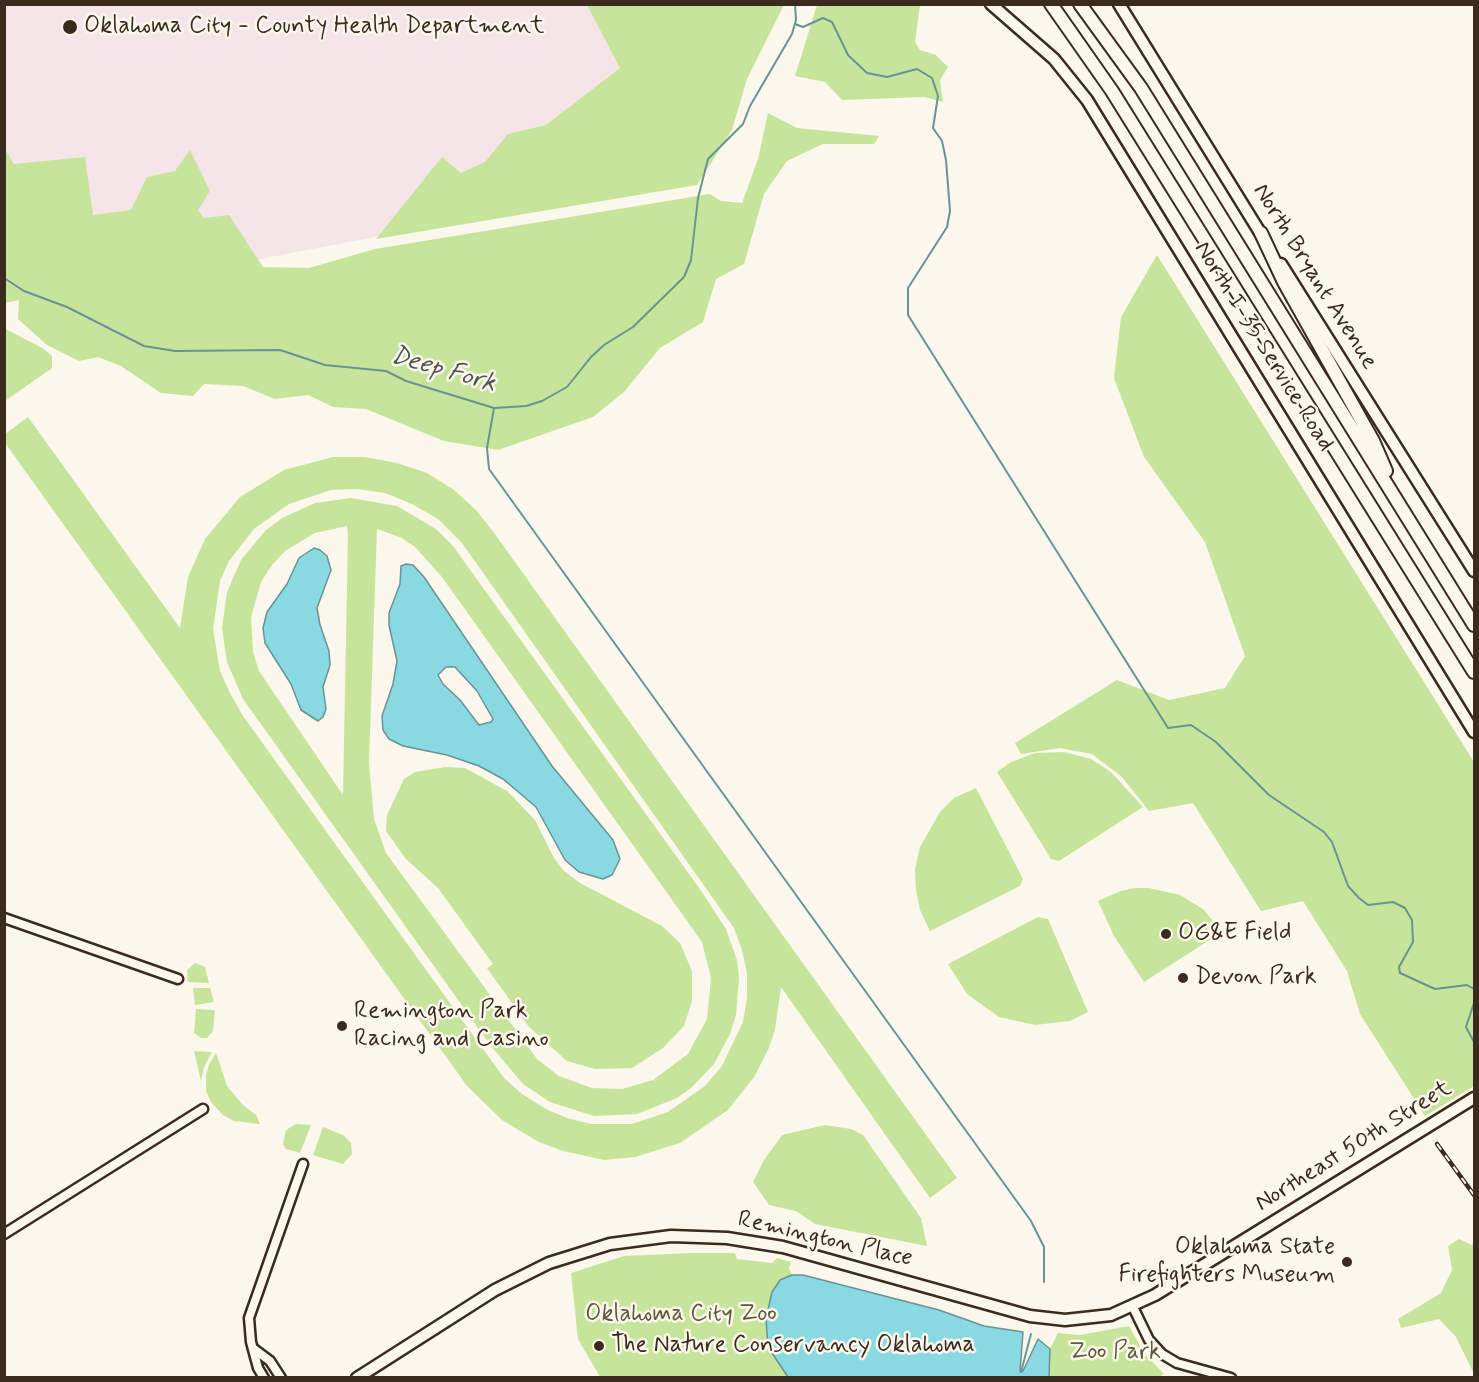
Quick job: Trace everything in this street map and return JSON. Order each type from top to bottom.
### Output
[{"type":"highway","points":[[1051,4],[1112,91],[1474,672]]},
{"type":"highway","points":[[1080,4],[1141,88],[1474,625]]},
{"type":"highway","points":[[1261,233],[1284,282],[1373,441],[1399,503]]},
{"type":"main road","name":"North I-35 Service Road","points":[[991,4],[1054,59],[1087,100],[1474,732]]},
{"type":"main road","name":"North Bryant Avenue","points":[[1119,4],[1474,571]]},
{"type":"main road","name":"Northeast 50th Street","points":[[1133,1307],[1474,1098]]},
{"type":"main road","name":"Remington Place","points":[[357,1377],[522,1276],[567,1256],[639,1239],[692,1236],[761,1242],[1047,1318],[1098,1318],[1133,1307]]},
{"type":"street","points":[[4,918],[178,979]]},
{"type":"street","points":[[4,1234],[203,1109]]},
{"type":"street","points":[[264,1377],[258,1368],[249,1334],[249,1318],[303,1164]]},
{"type":"street","points":[[1133,1307],[1149,1340],[1162,1354],[1177,1363],[1231,1377]]},
{"type":"street","points":[[254,1349],[270,1361],[281,1377]]},
{"type":"shaded area","points":[[5,5],[599,5],[683,139],[568,200],[83,293],[5,241]]},
{"type":"green space","points":[[587,5],[784,5],[747,79],[732,130],[697,185],[376,239],[442,157],[461,173],[485,162],[508,134],[546,125],[620,68]]},
{"type":"green space","points":[[817,5],[920,5],[915,42],[920,50],[936,55],[948,67],[940,80],[943,102],[925,97],[842,100],[825,82],[795,76]]},
{"type":"green space","points":[[768,113],[797,128],[879,136],[874,144],[823,144],[787,161],[764,194],[744,264],[716,279],[703,322],[660,348],[624,392],[593,417],[498,450],[444,441],[366,409],[333,407],[308,395],[275,399],[243,386],[204,384],[193,396],[161,393],[121,366],[98,357],[79,361],[47,345],[18,319],[19,300],[5,303],[5,149],[14,164],[85,157],[93,215],[131,210],[147,177],[175,171],[190,150],[210,191],[198,210],[204,218],[229,215],[263,267],[309,268],[375,249],[710,194],[721,201],[742,203],[758,159]]},
{"type":"green space","points":[[1157,255],[1474,762],[1474,1086],[1425,1116],[1360,1014],[1347,971],[1303,901],[1261,911],[1193,803],[1149,811],[1122,777],[1092,754],[1060,748],[1021,754],[1015,743],[1117,680],[1169,700],[1225,688],[1245,656],[1205,542],[1144,457],[1114,378],[1121,317]]},
{"type":"green space","points":[[4,328],[44,349],[52,356],[52,368],[5,401]]},
{"type":"green space","points":[[28,417],[180,628],[188,577],[205,539],[240,497],[284,470],[333,457],[365,457],[397,463],[427,473],[454,490],[476,510],[492,530],[957,1178],[930,1198],[781,987],[775,1030],[754,1077],[728,1110],[680,1143],[635,1157],[604,1160],[563,1151],[539,1142],[502,1120],[467,1086],[5,443],[5,434]],"holes":[[[358,489],[385,493],[412,504],[438,519],[462,543],[734,928],[747,973],[747,997],[743,1022],[722,1066],[705,1086],[668,1112],[632,1124],[591,1124],[567,1118],[546,1109],[522,1094],[504,1078],[243,716],[230,693],[220,671],[213,629],[220,581],[229,561],[254,529],[289,504],[331,490]]]},
{"type":"green space","points":[[351,498],[397,506],[436,529],[453,546],[702,892],[726,929],[737,960],[739,978],[736,1015],[730,1034],[714,1064],[691,1088],[677,1098],[637,1114],[594,1116],[550,1102],[523,1084],[491,1046],[243,699],[227,662],[222,628],[227,592],[241,560],[265,531],[282,518],[315,503]],"holes":[[[347,526],[348,534],[343,795],[259,671],[253,652],[251,617],[261,582],[285,551],[315,533]],[[377,529],[402,538],[415,547],[442,577],[702,942],[711,978],[707,1019],[688,1054],[653,1080],[622,1089],[592,1088],[559,1076],[537,1059],[386,853],[374,819],[369,763]]]},
{"type":"green space","points":[[1064,752],[1091,759],[1111,772],[1143,807],[1059,861],[1051,859],[997,772],[1011,762],[1035,753]]},
{"type":"green space","points":[[445,767],[465,768],[507,791],[535,820],[554,858],[564,871],[580,883],[662,926],[680,943],[692,971],[692,1001],[684,1026],[663,1048],[632,1068],[595,1069],[567,1061],[529,1027],[487,968],[493,964],[438,888],[406,859],[386,831],[387,815],[404,779],[415,772]]},
{"type":"green space","points":[[976,788],[1023,879],[1020,886],[930,931],[920,910],[916,890],[915,869],[920,847],[940,812],[954,798]]},
{"type":"green space","name":"OG&E Field","points":[[1134,888],[1149,888],[1180,895],[1203,909],[1222,932],[1144,982],[1114,936],[1098,901]]},
{"type":"green space","points":[[1038,917],[1048,919],[1088,1012],[1070,1021],[1035,1025],[999,1017],[967,994],[948,964]]},
{"type":"green space","points":[[195,963],[205,967],[209,983],[188,982],[187,970]]},
{"type":"green space","points":[[193,988],[210,988],[214,1002],[195,1005]]},
{"type":"green space","points":[[196,1009],[215,1010],[213,1031],[207,1038],[201,1038],[194,1033]]},
{"type":"green space","points":[[194,1051],[212,1052],[204,1067],[201,1081]]},
{"type":"green space","points":[[216,1053],[227,1086],[242,1104],[256,1115],[260,1124],[234,1121],[223,1115],[211,1102],[206,1091],[206,1076],[209,1064]]},
{"type":"green space","points":[[296,1124],[311,1125],[300,1153],[286,1149],[283,1144],[286,1130]]},
{"type":"green space","points":[[825,1125],[851,1129],[863,1135],[921,1218],[927,1246],[815,1224],[796,1211],[769,1205],[753,1182],[764,1160],[782,1135]]},
{"type":"green space","points":[[323,1127],[343,1135],[351,1143],[352,1154],[343,1164],[313,1155]]},
{"type":"green space","points":[[1459,1239],[1472,1245],[1474,1243],[1474,1374],[1456,1337],[1439,1319],[1401,1328],[1398,1319],[1441,1293],[1452,1270],[1448,1246]]},
{"type":"green space","name":"Oklahoma City Zoo","points":[[735,1253],[737,1259],[772,1263],[777,1258],[791,1262],[789,1268],[792,1275],[780,1280],[768,1347],[788,1377],[600,1377],[578,1339],[571,1273],[624,1256]]},
{"type":"green space","name":"Zoo Park","points":[[1129,1326],[1144,1353],[1164,1374],[1157,1378],[1049,1378],[1050,1349],[1058,1333],[1080,1335]]},
{"type":"water","points":[[314,548],[327,556],[331,570],[317,608],[329,651],[330,665],[323,687],[326,709],[323,717],[318,721],[301,710],[291,684],[265,643],[263,628],[267,612],[287,584],[299,558]]},
{"type":"water","points":[[413,565],[424,577],[552,766],[613,840],[620,859],[612,875],[603,879],[579,872],[565,860],[536,807],[503,779],[479,766],[447,755],[403,746],[389,739],[383,730],[382,716],[393,684],[397,661],[389,625],[389,613],[400,584],[401,566]],"holes":[[[446,667],[455,667],[477,691],[493,719],[491,722],[479,725],[460,700],[443,684],[438,675]]]},
{"type":"water","points":[[792,1275],[803,1275],[939,1310],[984,1326],[1023,1332],[1020,1371],[1023,1371],[1038,1339],[1050,1349],[1049,1377],[788,1377],[768,1347],[766,1319],[772,1292],[780,1280]]},
{"type":"waterway","name":"Deep Fork","points":[[4,278],[24,291],[67,307],[144,346],[175,351],[280,350],[325,365],[386,371],[406,381],[494,408],[526,406],[542,401],[567,387],[591,357],[604,345],[633,327],[684,277],[691,260],[698,198],[708,159],[743,124],[750,106],[792,34],[796,20],[795,4]]},
{"type":"waterway","points":[[795,24],[803,27],[823,18],[832,22],[848,55],[867,73],[887,77],[917,69],[932,78],[938,96],[933,128],[942,141],[946,160],[950,211],[947,227],[908,288],[908,315],[1168,728],[1191,725],[1216,742],[1269,795],[1324,832],[1332,842],[1348,886],[1368,905],[1393,902],[1405,908],[1412,920],[1413,942],[1399,967],[1400,973],[1435,989],[1467,985],[1474,989]]},
{"type":"waterway","points":[[494,408],[487,448],[489,469],[1031,1221],[1044,1247],[1044,1282]]},
{"type":"waterway","points":[[1474,1003],[1466,1027],[1474,1042]]},
{"type":"waterway","points":[[1021,1372],[1031,1334]]},
{"type":"railway","points":[[1437,1144],[1474,1195]]},
{"type":"place","name":"Oklahoma City - County Health Department","points":[[70,27]]},
{"type":"place","name":"OG&E Field","points":[[1166,934]]},
{"type":"place","name":"Devon Park","points":[[1183,978]]},
{"type":"place","name":"Remington Park Racing and Casino","points":[[342,1026]]},
{"type":"place","name":"Oklahoma State Firefighters Museum","points":[[1347,1262]]},
{"type":"place","name":"The Nature Conservancy Oklahoma","points":[[599,1346]]}]
